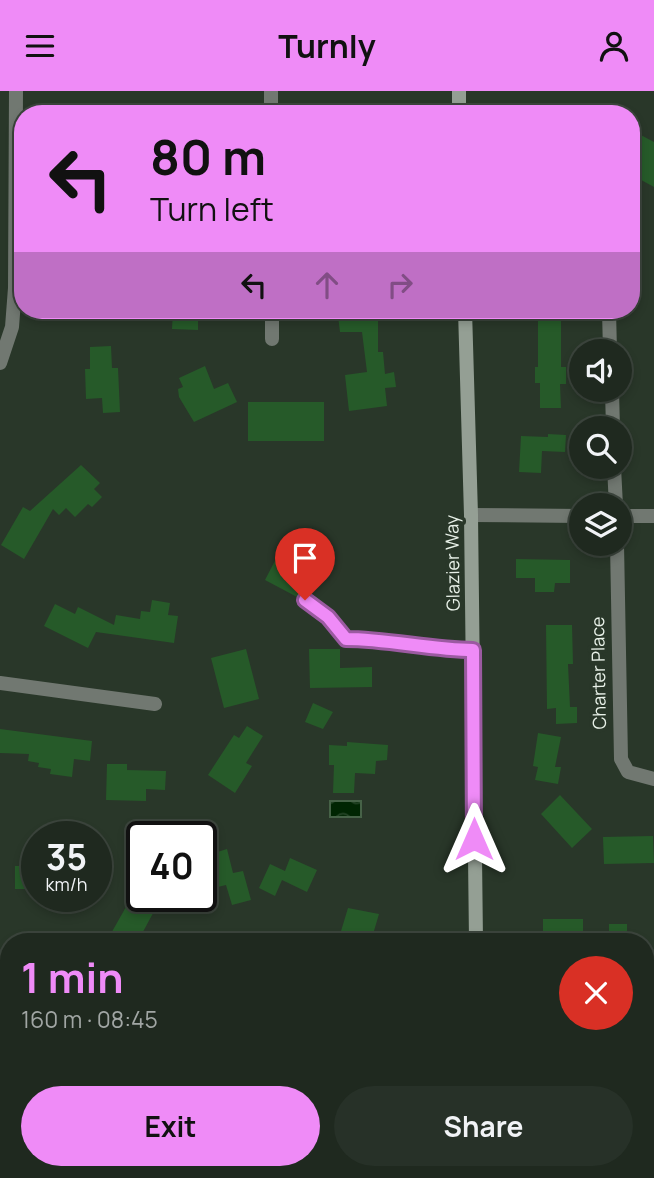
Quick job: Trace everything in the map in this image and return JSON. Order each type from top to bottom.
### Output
[{"type":"street","points":[[0,363],[12,327],[14,301]]},
{"type":"street","points":[[272,319],[272,339]]},
{"type":"street","name":"Glazier Way","points":[[465,319],[471,515],[476,933]]},
{"type":"street","points":[[609,319],[610,339]]},
{"type":"street","points":[[471,515],[569,516]]},
{"type":"street","points":[[632,516],[654,516]]},
{"type":"street","name":"Charter Place","points":[[617,556],[621,759],[628,772],[654,779]]},
{"type":"street","points":[[0,683],[155,704]]},
{"type":"lane","points":[[305,600],[328,617],[346,639],[389,640],[449,650],[473,650]]},
{"type":"water","points":[[330,801],[361,801],[361,817],[330,817]]},
{"type":"building","points":[[640,135],[654,142],[654,187],[640,179]]},
{"type":"building","points":[[173,319],[198,319],[198,330],[172,329]]},
{"type":"building","points":[[338,319],[378,319],[378,352],[383,352],[385,374],[394,372],[396,387],[385,388],[387,406],[349,411],[345,375],[367,372],[362,332],[340,332]]},
{"type":"building","points":[[538,319],[561,319],[561,367],[566,367],[566,384],[560,384],[561,408],[540,408],[540,383],[535,383],[535,367],[538,367]]},
{"type":"building","points":[[111,346],[112,368],[118,368],[120,412],[103,413],[102,398],[86,399],[85,369],[90,369],[90,347]]},
{"type":"building","points":[[205,366],[214,389],[228,383],[237,402],[194,422],[179,397],[178,389],[183,387],[179,378]]},
{"type":"building","points":[[248,402],[324,402],[324,441],[248,441]]},
{"type":"building","points":[[548,434],[566,435],[565,452],[542,451],[541,473],[519,472],[521,436],[548,437]]},
{"type":"building","points":[[81,465],[100,483],[94,489],[102,497],[92,507],[88,504],[75,517],[66,508],[59,515],[53,509],[24,559],[1,545],[23,507],[30,511]]},
{"type":"building","points":[[294,537],[320,550],[306,577],[311,579],[299,598],[265,580],[281,549],[286,552]]},
{"type":"building","points":[[516,559],[570,560],[570,583],[555,583],[554,592],[535,592],[535,578],[516,578]]},
{"type":"building","points":[[152,600],[170,603],[168,615],[178,616],[174,643],[96,632],[88,648],[44,626],[55,604],[75,614],[78,607],[114,625],[116,615],[140,619],[141,611],[150,612]]},
{"type":"building","points":[[546,625],[572,625],[573,664],[568,664],[570,707],[577,707],[577,723],[556,724],[556,708],[547,709]]},
{"type":"building","points":[[246,649],[259,699],[224,708],[211,658]]},
{"type":"building","points":[[309,649],[340,649],[340,668],[372,667],[372,687],[310,688]]},
{"type":"building","points":[[313,703],[333,712],[323,729],[305,722]]},
{"type":"building","points":[[247,726],[263,736],[246,763],[252,766],[235,793],[208,775],[234,735],[239,738]]},
{"type":"building","points":[[0,729],[92,741],[90,761],[74,759],[72,777],[50,774],[51,769],[38,767],[39,763],[28,761],[29,754],[0,753]]},
{"type":"building","points":[[538,733],[561,737],[555,767],[561,767],[558,784],[535,780],[538,767],[533,766]]},
{"type":"building","points":[[347,742],[388,745],[387,760],[376,761],[375,774],[355,773],[354,793],[333,793],[334,765],[329,765],[329,745],[347,746]]},
{"type":"building","points":[[107,764],[127,764],[127,770],[166,771],[165,790],[146,789],[146,801],[106,800]]},
{"type":"building","points":[[560,795],[592,829],[572,848],[541,814]]},
{"type":"building","points":[[653,836],[654,863],[604,864],[603,837]]},
{"type":"building","points":[[227,849],[233,873],[243,871],[251,900],[232,905],[226,885],[217,887],[217,852]]},
{"type":"building","points":[[290,858],[317,870],[307,892],[282,880],[275,896],[259,888],[270,864],[285,871]]},
{"type":"building","points":[[15,866],[21,866],[21,889],[15,889]]},
{"type":"building","points":[[126,907],[126,912],[154,912],[142,933],[111,933]]},
{"type":"building","points":[[348,908],[379,914],[373,933],[340,933]]},
{"type":"building","points":[[543,919],[583,919],[583,933],[543,933]]},
{"type":"building","points":[[609,924],[627,924],[627,933],[609,933]]},
{"type":"route","points":[[305,600],[328,617],[346,639],[389,640],[449,650],[473,650],[474,839]]}]
